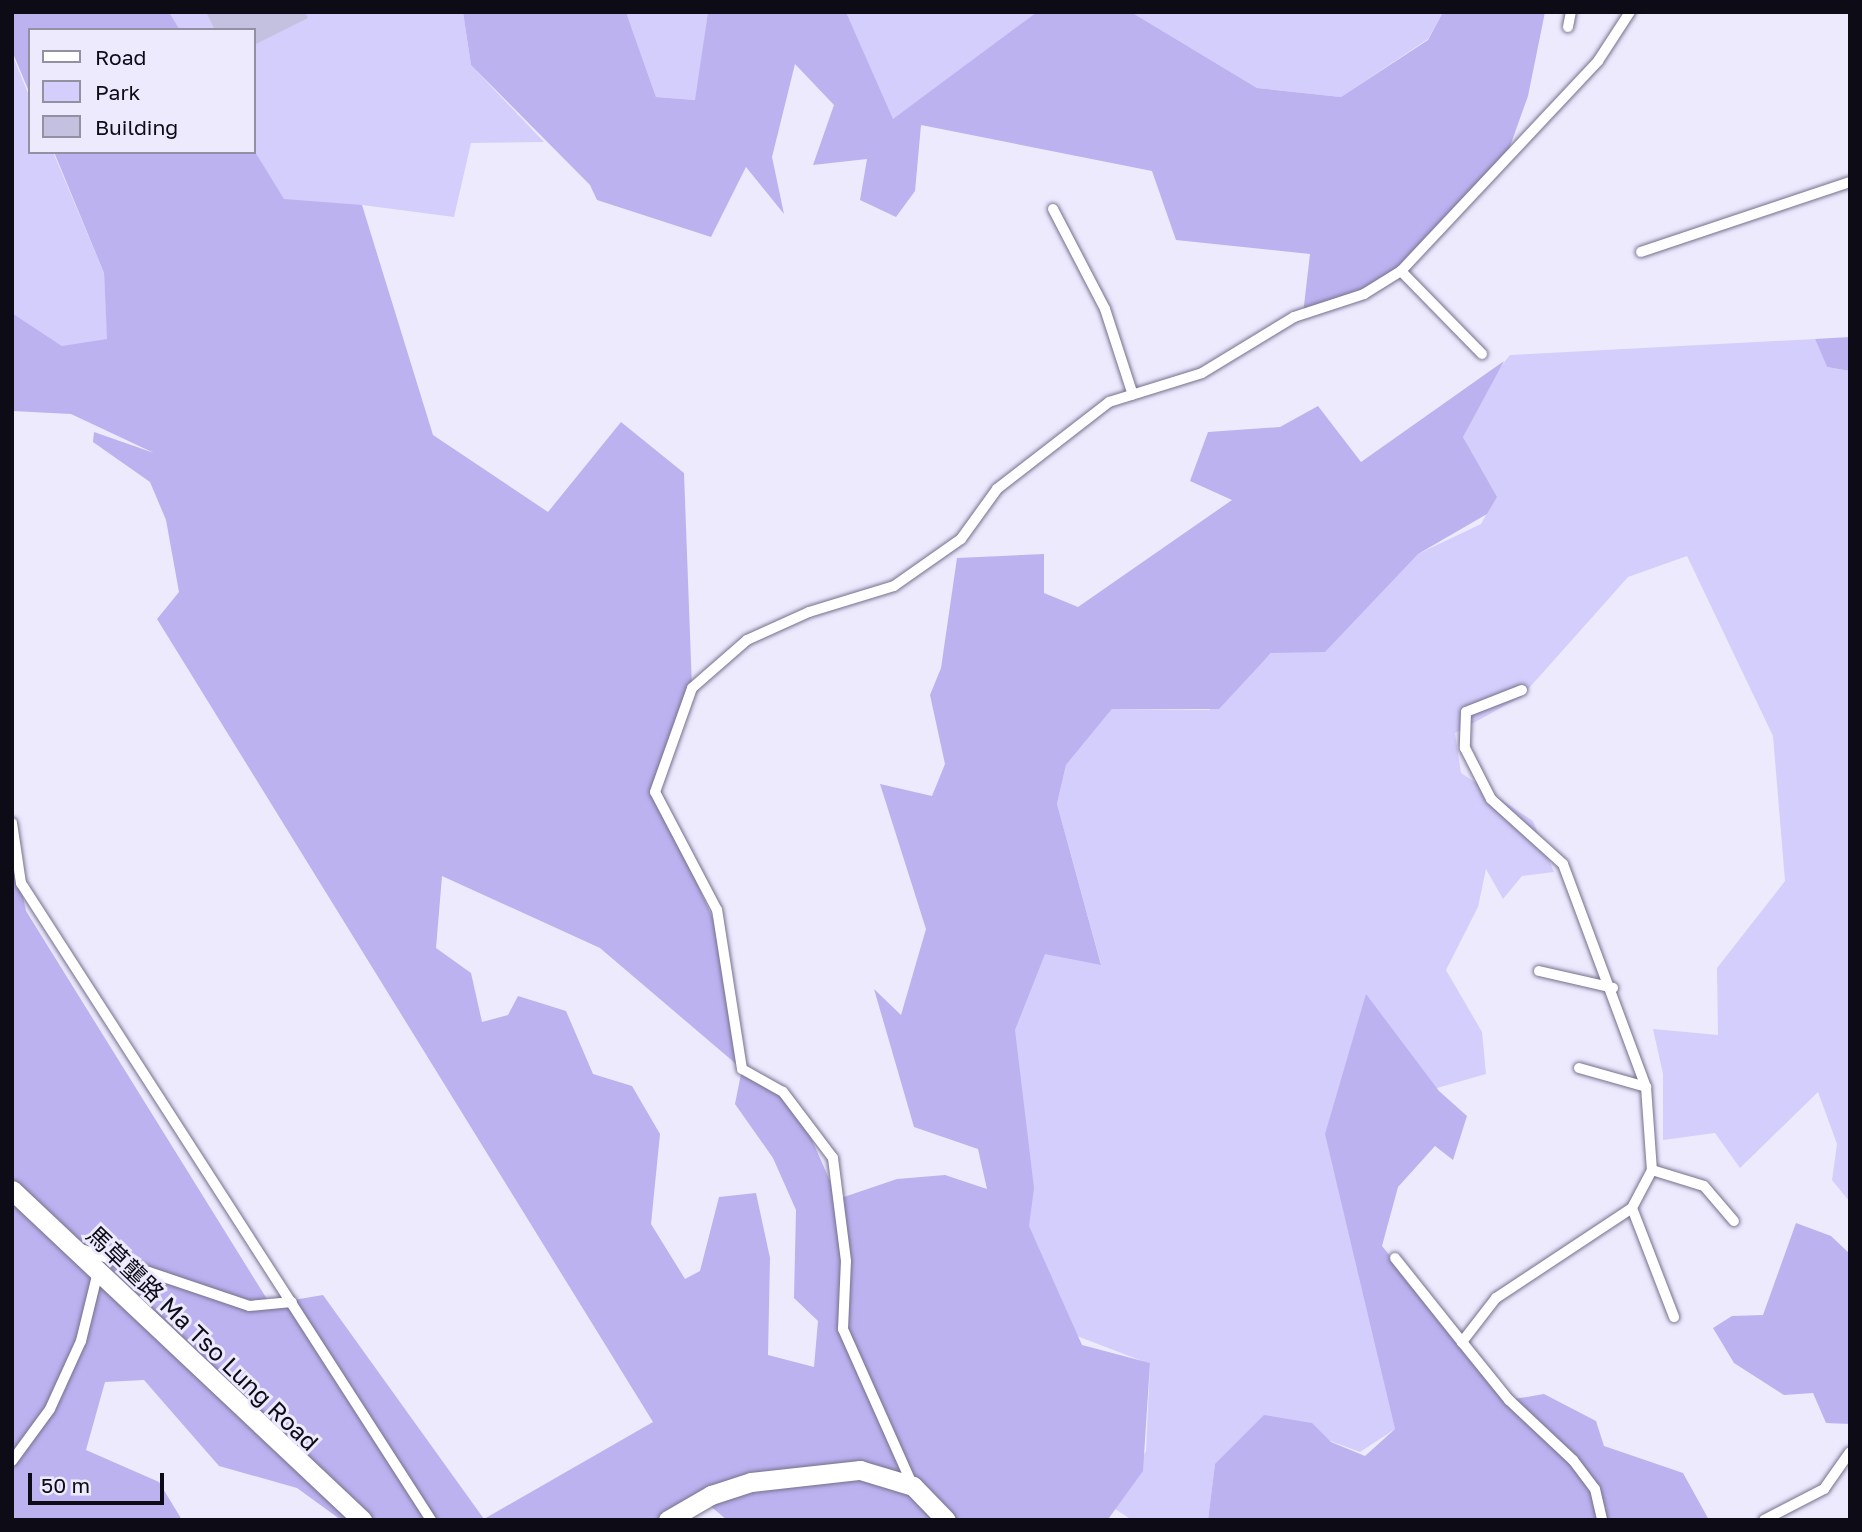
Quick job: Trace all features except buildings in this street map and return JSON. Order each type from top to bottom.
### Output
[{"type":"street","name":"馬草壟路 Ma Tso Lung Road","points":[[12,1190],[362,1520]]},
{"type":"street","points":[[668,1520],[711,1494],[751,1482],[860,1471],[913,1486],[946,1520]]},
{"type":"lane","points":[[1568,27],[1571,12]]},
{"type":"lane","points":[[913,1486],[843,1329],[846,1261],[833,1157],[783,1092],[742,1069],[717,910],[655,792],[692,688],[747,640],[809,612],[894,586],[961,539],[997,489],[1110,402],[1202,373],[1294,317],[1364,294],[1401,271],[1598,61],[1630,12]]},
{"type":"lane","points":[[1641,252],[1850,182]]},
{"type":"lane","points":[[1054,209],[1105,309],[1133,395]]},
{"type":"lane","points":[[1401,271],[1482,354]]},
{"type":"lane","points":[[1462,1342],[1496,1298],[1632,1208],[1652,1170],[1646,1087],[1613,988],[1563,864],[1492,799],[1465,748],[1466,712],[1522,690]]},
{"type":"lane","points":[[12,823],[21,883],[431,1520]]},
{"type":"lane","points":[[1539,971],[1613,988]]},
{"type":"lane","points":[[1579,1068],[1646,1087]]},
{"type":"lane","points":[[1652,1170],[1704,1186],[1734,1221]]},
{"type":"lane","points":[[1632,1208],[1674,1317]]},
{"type":"lane","points":[[70,1245],[250,1306],[292,1302]]},
{"type":"lane","points":[[1395,1258],[1509,1400],[1573,1460],[1595,1489],[1602,1520]]},
{"type":"lane","points":[[12,1461],[50,1409],[76,1353],[98,1272]]},
{"type":"lane","points":[[1764,1520],[1781,1516],[1824,1489],[1850,1452]]},
{"type":"green space","points":[[169,12],[463,12],[471,65],[544,142],[471,143],[454,217],[362,205],[290,210],[256,153],[256,28],[179,28]]},
{"type":"green space","points":[[626,12],[708,12],[696,100],[656,97]]},
{"type":"green space","points":[[846,12],[1037,12],[893,120]]},
{"type":"green space","points":[[1131,12],[1443,12],[1428,39],[1341,97],[1257,88]]},
{"type":"green space","points":[[12,54],[28,93],[28,154],[54,154],[104,273],[108,351],[62,346],[12,313]]},
{"type":"green space","points":[[1815,339],[1827,367],[1850,371],[1850,1202],[1832,1180],[1837,1144],[1818,1092],[1740,1168],[1715,1133],[1663,1140],[1663,1074],[1653,1029],[1718,1035],[1717,968],[1785,881],[1773,736],[1687,556],[1628,577],[1521,697],[1455,733],[1461,773],[1533,821],[1554,872],[1522,876],[1503,899],[1486,869],[1478,907],[1446,970],[1482,1032],[1486,1074],[1423,1092],[1362,1284],[1395,1429],[1360,1452],[1325,1439],[1215,1464],[1208,1520],[1132,1520],[1112,1507],[1146,1451],[1150,1364],[1077,1336],[1022,1231],[1008,1021],[1045,953],[1101,964],[1057,804],[1066,765],[1112,709],[1209,710],[1285,641],[1418,554],[1481,524],[1496,497],[1463,437],[1489,381],[1510,355]]},
{"type":"shaded area","points":[[12,12],[169,12],[179,28],[28,28],[28,89],[12,51]]},
{"type":"shaded area","points":[[463,12],[626,12],[656,97],[695,100],[708,12],[846,12],[893,119],[1037,12],[1131,12],[1257,88],[1341,97],[1428,40],[1443,12],[1545,12],[1528,96],[1503,166],[1392,276],[1303,314],[1310,254],[1176,240],[1152,171],[921,125],[915,191],[896,217],[860,200],[867,159],[813,165],[834,105],[795,64],[772,157],[784,214],[746,167],[711,237],[597,200],[590,185],[471,65]]},
{"type":"shaded area","points":[[256,153],[284,199],[362,205],[433,435],[548,512],[621,422],[684,473],[692,688],[655,792],[721,936],[742,1069],[797,1106],[838,1199],[897,1179],[945,1175],[987,1189],[978,1149],[914,1127],[874,989],[901,1015],[926,929],[880,784],[932,796],[945,764],[930,695],[941,668],[957,558],[1044,554],[1044,593],[1078,607],[1232,500],[1190,481],[1208,432],[1280,427],[1318,406],[1361,462],[1504,361],[1463,437],[1497,497],[1487,514],[1418,554],[1325,652],[1271,653],[1219,709],[1112,709],[1066,765],[1057,804],[1101,965],[1045,954],[1015,1030],[1034,1188],[1029,1226],[1082,1345],[1150,1363],[1143,1471],[1109,1518],[1116,1520],[727,1520],[702,1499],[664,1520],[341,1520],[297,1488],[219,1466],[144,1380],[105,1382],[86,1450],[159,1482],[182,1520],[14,1520],[12,842],[26,911],[270,1304],[323,1295],[484,1519],[653,1422],[157,619],[179,592],[166,520],[150,482],[93,442],[94,432],[154,453],[71,414],[12,411],[12,313],[62,346],[107,339],[104,273],[55,154]],"holes":[[[442,876],[600,948],[742,1069],[735,1104],[773,1158],[796,1210],[794,1298],[818,1321],[814,1367],[768,1355],[770,1258],[756,1193],[719,1197],[700,1271],[685,1279],[651,1224],[660,1134],[632,1086],[593,1074],[566,1011],[518,996],[508,1015],[482,1022],[471,973],[436,948]]]},
{"type":"shaded area","points":[[1850,337],[1850,371],[1827,367],[1815,339]]},
{"type":"shaded area","points":[[1366,994],[1439,1091],[1467,1116],[1453,1160],[1435,1146],[1398,1187],[1382,1246],[1509,1400],[1544,1394],[1596,1421],[1604,1446],[1683,1473],[1709,1520],[1208,1520],[1215,1464],[1264,1415],[1312,1423],[1331,1442],[1365,1456],[1395,1429],[1325,1134]]},
{"type":"shaded area","points":[[1796,1223],[1831,1236],[1850,1254],[1850,1424],[1826,1423],[1813,1393],[1784,1395],[1734,1363],[1713,1328],[1732,1316],[1763,1315]]}]
